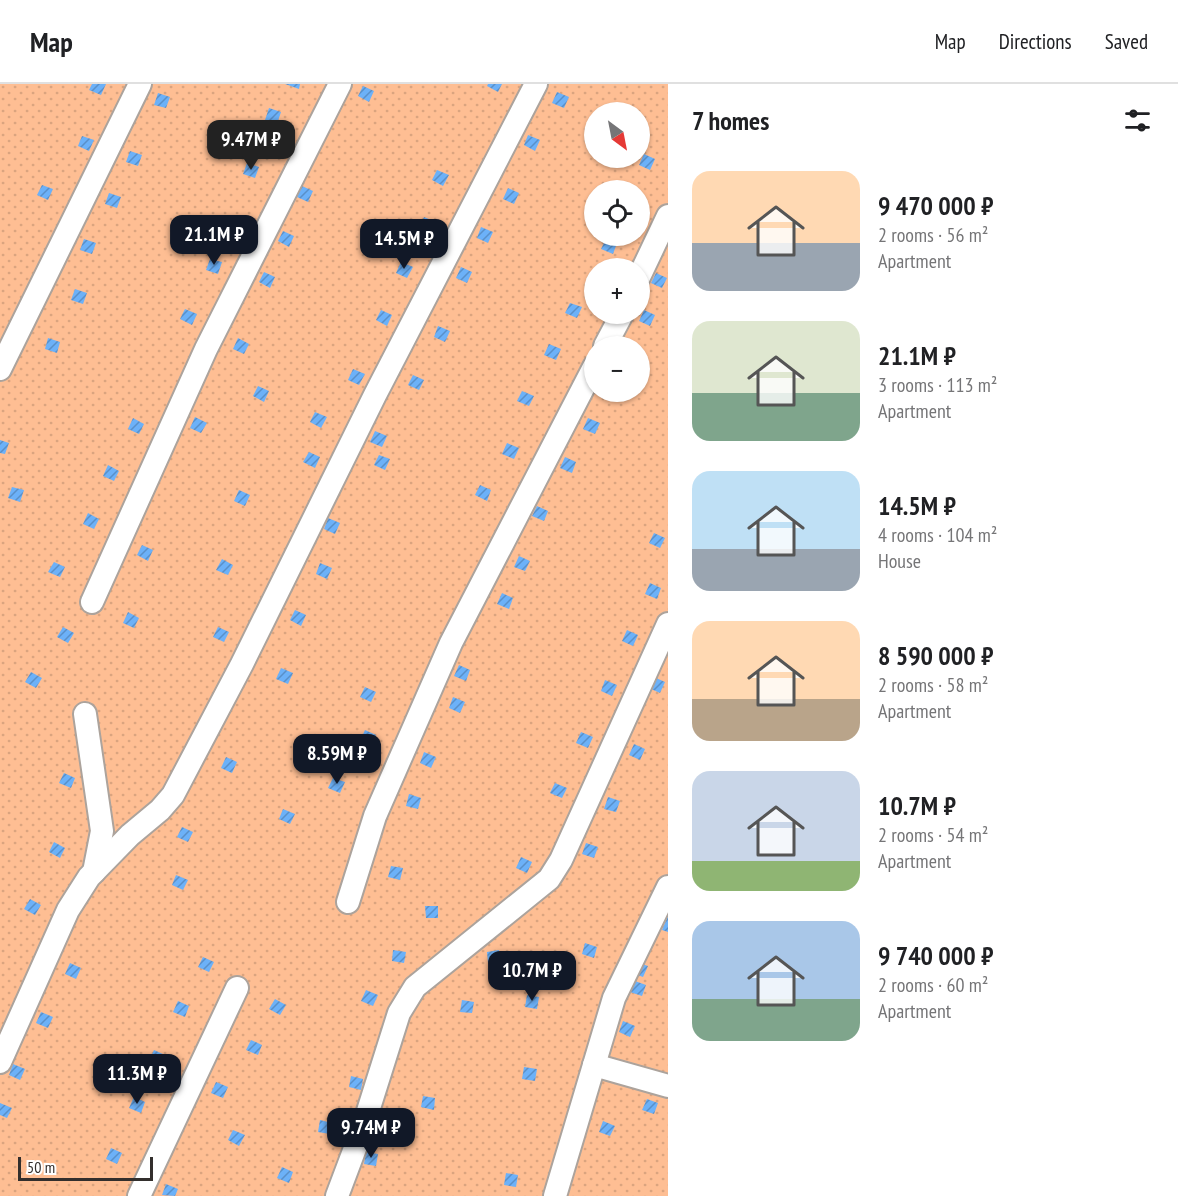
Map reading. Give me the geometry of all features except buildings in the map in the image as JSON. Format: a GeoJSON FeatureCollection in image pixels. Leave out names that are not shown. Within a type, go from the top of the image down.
{"type":"FeatureCollection","features":[{"type":"Feature","properties":{"kind":"lane"},"geometry":{"type":"LineString","coordinates":[[0,369],[140,84]]}},
{"type":"Feature","properties":{"kind":"lane"},"geometry":{"type":"LineString","coordinates":[[92,602],[206,349],[340,84]]}},
{"type":"Feature","properties":{"kind":"lane"},"geometry":{"type":"LineString","coordinates":[[0,1062],[69,910],[94,872],[173,795],[242,664],[375,395],[536,84]]}},
{"type":"Feature","properties":{"kind":"lane"},"geometry":{"type":"LineString","coordinates":[[648,258],[668,216]]}},
{"type":"Feature","properties":{"kind":"lane"},"geometry":{"type":"LineString","coordinates":[[348,902],[375,816],[451,644],[584,386]]}},
{"type":"Feature","properties":{"kind":"lane"},"geometry":{"type":"LineString","coordinates":[[337,1196],[363,1127],[399,1013],[416,987],[549,879],[561,860],[668,624]]}},
{"type":"Feature","properties":{"kind":"lane"},"geometry":{"type":"LineString","coordinates":[[85,714],[102,831],[94,872]]}},
{"type":"Feature","properties":{"kind":"lane"},"geometry":{"type":"LineString","coordinates":[[555,1196],[614,998],[668,887]]}},
{"type":"Feature","properties":{"kind":"lane"},"geometry":{"type":"LineString","coordinates":[[139,1196],[237,988]]}},
{"type":"Feature","properties":{"kind":"lane"},"geometry":{"type":"LineString","coordinates":[[594,1065],[668,1086]]}},
{"type":"Feature","properties":{"kind":"shaded area"},"geometry":{"type":"Polygon","coordinates":[[[0,84],[668,84],[668,1196],[0,1196],[0,84]]]}}]}
